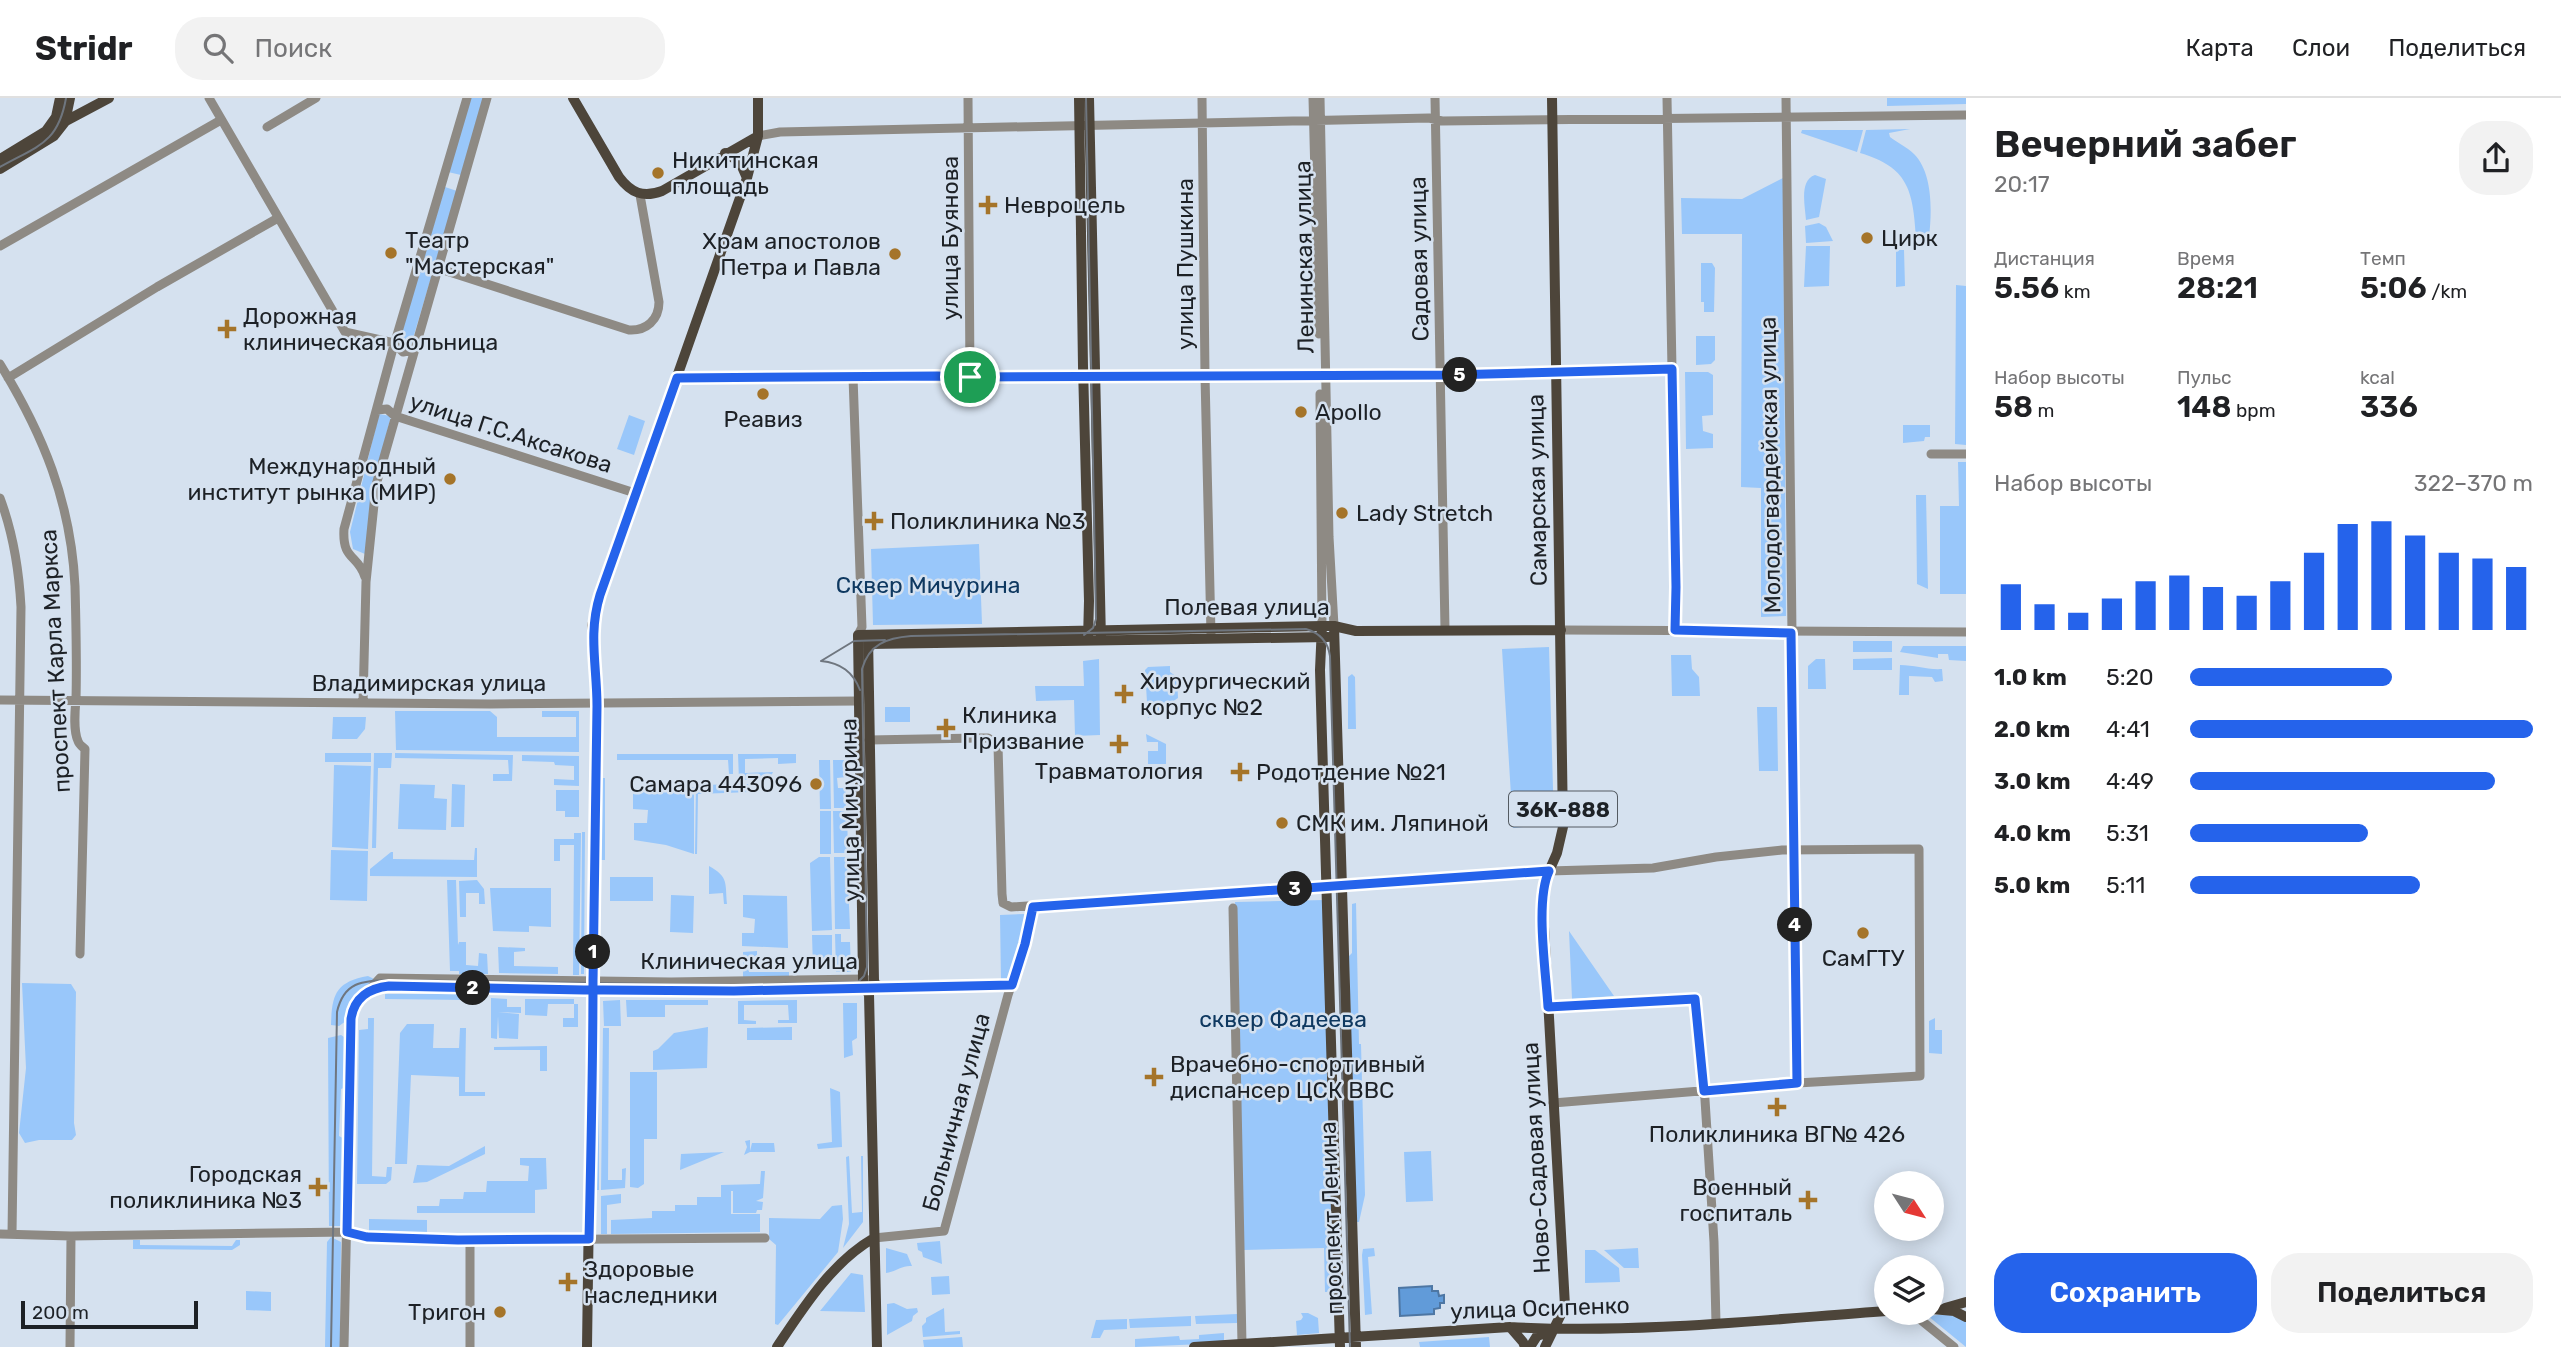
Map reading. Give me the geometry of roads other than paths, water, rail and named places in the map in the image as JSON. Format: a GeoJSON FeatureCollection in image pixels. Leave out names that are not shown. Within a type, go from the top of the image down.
{"type":"FeatureCollection","features":[{"type":"Feature","properties":{"kind":"main road"},"geometry":{"type":"LineString","coordinates":[[50,131],[57,117],[60,98]]}},
{"type":"Feature","properties":{"kind":"main road"},"geometry":{"type":"LineString","coordinates":[[65,120],[70,98]]}},
{"type":"Feature","properties":{"kind":"main road"},"geometry":{"type":"LineString","coordinates":[[0,159],[109,98]]}},
{"type":"Feature","properties":{"kind":"main road"},"geometry":{"type":"LineString","coordinates":[[573,98],[619,177],[639,195],[662,191],[758,136]]}},
{"type":"Feature","properties":{"kind":"main road"},"geometry":{"type":"LineString","coordinates":[[587,1347],[597,703],[592,626],[635,493],[747,178],[758,136],[758,98]]}},
{"type":"Feature","properties":{"kind":"main road"},"geometry":{"type":"LineString","coordinates":[[1079,98],[1085,125],[1096,376],[1101,635]]}},
{"type":"Feature","properties":{"kind":"main road"},"geometry":{"type":"LineString","coordinates":[[1088,635],[1083,376],[1085,125],[1090,98]]}},
{"type":"Feature","properties":{"kind":"main road","name":"Самарская улица"},"geometry":{"type":"LineString","coordinates":[[1552,98],[1561,630]]}},
{"type":"Feature","properties":{"kind":"main road"},"geometry":{"type":"LineString","coordinates":[[0,170],[65,120],[94,106]]}},
{"type":"Feature","properties":{"kind":"main road"},"geometry":{"type":"LineString","coordinates":[[725,153],[740,162],[747,178]]}},
{"type":"Feature","properties":{"kind":"main road","name":"Полевая улица"},"geometry":{"type":"LineString","coordinates":[[864,635],[1561,630]]}},
{"type":"Feature","properties":{"kind":"main road","name":"Ново-Садовая улица"},"geometry":{"type":"LineString","coordinates":[[1545,1347],[1564,1306],[1543,909],[1544,885],[1557,853],[1563,827],[1561,630]]}},
{"type":"Feature","properties":{"kind":"main road","name":"проспект Ленина"},"geometry":{"type":"LineString","coordinates":[[1328,631],[1342,886],[1356,1342]]}},
{"type":"Feature","properties":{"kind":"main road","name":"проспект Ленина"},"geometry":{"type":"LineString","coordinates":[[1328,631],[1326,887],[1339,1343]]}},
{"type":"Feature","properties":{"kind":"main road","name":"улица Мичурина"},"geometry":{"type":"LineString","coordinates":[[864,635],[858,701],[871,986]]}},
{"type":"Feature","properties":{"kind":"main road","name":"улица Мичурина"},"geometry":{"type":"LineString","coordinates":[[864,635],[869,740],[877,1347]]}},
{"type":"Feature","properties":{"kind":"main road"},"geometry":{"type":"LineString","coordinates":[[777,1347],[844,1260],[874,1238]]}},
{"type":"Feature","properties":{"kind":"main road"},"geometry":{"type":"LineString","coordinates":[[1944,1307],[1966,1302]]}},
{"type":"Feature","properties":{"kind":"main road"},"geometry":{"type":"LineString","coordinates":[[1944,1310],[1966,1317]]}},
{"type":"Feature","properties":{"kind":"main road","name":"улица Осипенко"},"geometry":{"type":"LineString","coordinates":[[1194,1347],[1339,1343],[1510,1328],[1552,1330],[1716,1323],[1874,1312]]}},
{"type":"Feature","properties":{"kind":"main road"},"geometry":{"type":"LineString","coordinates":[[1510,1328],[1528,1347],[1537,1336],[1552,1330]]}},
{"type":"Feature","properties":{"kind":"street"},"geometry":{"type":"LineString","coordinates":[[209,98],[345,332],[394,343],[403,352],[413,350]]}},
{"type":"Feature","properties":{"kind":"street"},"geometry":{"type":"LineString","coordinates":[[267,127],[316,98]]}},
{"type":"Feature","properties":{"kind":"street"},"geometry":{"type":"LineString","coordinates":[[366,582],[362,567],[349,557],[343,545],[344,529],[394,343],[467,98]]}},
{"type":"Feature","properties":{"kind":"street"},"geometry":{"type":"LineString","coordinates":[[363,703],[366,582],[376,485],[487,98]]}},
{"type":"Feature","properties":{"kind":"street","name":"улица Буянова"},"geometry":{"type":"LineString","coordinates":[[968,98],[970,377]]}},
{"type":"Feature","properties":{"kind":"street","name":"улица Пушкина"},"geometry":{"type":"LineString","coordinates":[[1202,98],[1205,376],[1212,634]]}},
{"type":"Feature","properties":{"kind":"street","name":"Ленинская улица"},"geometry":{"type":"LineString","coordinates":[[1313,98],[1316,120],[1329,537],[1328,631]]}},
{"type":"Feature","properties":{"kind":"street","name":"Ленинская улица"},"geometry":{"type":"LineString","coordinates":[[1316,120],[1320,98]]}},
{"type":"Feature","properties":{"kind":"street","name":"Садовая улица"},"geometry":{"type":"LineString","coordinates":[[1435,98],[1445,629]]}},
{"type":"Feature","properties":{"kind":"street"},"geometry":{"type":"LineString","coordinates":[[1667,98],[1675,630]]}},
{"type":"Feature","properties":{"kind":"street","name":"Молодогвардейская улица"},"geometry":{"type":"LineString","coordinates":[[1786,98],[1797,1083]]}},
{"type":"Feature","properties":{"kind":"street"},"geometry":{"type":"LineString","coordinates":[[758,136],[771,133],[968,127],[1436,118],[1443,121],[1966,116]]}},
{"type":"Feature","properties":{"kind":"street"},"geometry":{"type":"LineString","coordinates":[[0,246],[221,120]]}},
{"type":"Feature","properties":{"kind":"street"},"geometry":{"type":"LineString","coordinates":[[437,268],[629,330],[640,330],[656,316],[659,302],[639,195]]}},
{"type":"Feature","properties":{"kind":"street"},"geometry":{"type":"LineString","coordinates":[[8,378],[157,287],[278,218]]}},
{"type":"Feature","properties":{"kind":"street","name":"проспект Карла Маркса"},"geometry":{"type":"LineString","coordinates":[[0,364],[39,433],[57,480],[73,560],[78,741],[85,749],[80,954]]}},
{"type":"Feature","properties":{"kind":"street"},"geometry":{"type":"LineString","coordinates":[[677,378],[1556,373],[1672,369]]}},
{"type":"Feature","properties":{"kind":"street","name":"улица Мичурина"},"geometry":{"type":"LineString","coordinates":[[853,377],[864,635]]}},
{"type":"Feature","properties":{"kind":"street","name":"улица Г.С.Аксакова"},"geometry":{"type":"LineString","coordinates":[[377,410],[387,409],[395,416],[635,493]]}},
{"type":"Feature","properties":{"kind":"street"},"geometry":{"type":"LineString","coordinates":[[1931,454],[1966,454]]}},
{"type":"Feature","properties":{"kind":"street","name":"проспект Карла Маркса"},"geometry":{"type":"LineString","coordinates":[[0,498],[10,527],[20,589],[12,1234]]}},
{"type":"Feature","properties":{"kind":"street"},"geometry":{"type":"LineString","coordinates":[[1561,630],[1966,632]]}},
{"type":"Feature","properties":{"kind":"street","name":"Владимирская улица"},"geometry":{"type":"LineString","coordinates":[[0,700],[363,703],[858,701]]}},
{"type":"Feature","properties":{"kind":"street"},"geometry":{"type":"LineString","coordinates":[[869,740],[978,738],[995,742],[999,748],[1003,902],[1011,907],[1549,871],[1668,867],[1716,857],[1794,850],[1919,849],[1920,1076],[1553,1103]]}},
{"type":"Feature","properties":{"kind":"street","name":"Больничная улица"},"geometry":{"type":"LineString","coordinates":[[874,1238],[944,1231],[1033,907]]}},
{"type":"Feature","properties":{"kind":"street"},"geometry":{"type":"LineString","coordinates":[[1233,908],[1242,1344]]}},
{"type":"Feature","properties":{"kind":"street","name":"Клиническая улица"},"geometry":{"type":"LineString","coordinates":[[347,1232],[351,1019],[359,1001],[380,978],[734,991],[1012,985]]}},
{"type":"Feature","properties":{"kind":"street"},"geometry":{"type":"LineString","coordinates":[[1548,1007],[1695,999],[1714,1242],[1716,1323]]}},
{"type":"Feature","properties":{"kind":"street"},"geometry":{"type":"LineString","coordinates":[[0,1234],[71,1236],[347,1232],[367,1237],[470,1240],[765,1238]]}},
{"type":"Feature","properties":{"kind":"street"},"geometry":{"type":"LineString","coordinates":[[344,1347],[347,1232]]}},
{"type":"Feature","properties":{"kind":"street"},"geometry":{"type":"LineString","coordinates":[[70,1347],[71,1236]]}},
{"type":"Feature","properties":{"kind":"street"},"geometry":{"type":"LineString","coordinates":[[470,1240],[470,1347]]}},
{"type":"Feature","properties":{"kind":"street"},"geometry":{"type":"LineString","coordinates":[[1927,1325],[1954,1347]]}},
{"type":"Feature","properties":{"kind":"tram line"},"geometry":{"type":"LineString","coordinates":[[0,167],[35,148],[51,135],[58,125],[66,98]]}},
{"type":"Feature","properties":{"kind":"tram line"},"geometry":{"type":"LineString","coordinates":[[1084,635],[1093,628],[1096,619],[1086,98]]}},
{"type":"Feature","properties":{"kind":"tram line"},"geometry":{"type":"LineString","coordinates":[[331,1347],[337,1012],[344,994],[350,989],[363,982],[390,980],[734,985],[858,982],[867,967],[862,669],[874,648],[894,638],[911,636],[1306,629],[1322,639],[1330,656],[1350,1347]]}},
{"type":"Feature","properties":{"kind":"tram line"},"geometry":{"type":"LineString","coordinates":[[821,661],[854,641],[885,640]]}},
{"type":"Feature","properties":{"kind":"tram line"},"geometry":{"type":"LineString","coordinates":[[821,661],[835,664],[845,670],[854,678],[860,690]]}},
{"type":"Feature","properties":{"kind":"place","name":"Никитинская площадь"},"geometry":{"type":"Point","coordinates":[658,173]}},
{"type":"Feature","properties":{"kind":"place","name":"Невроцель"},"geometry":{"type":"Point","coordinates":[988,205]}},
{"type":"Feature","properties":{"kind":"place","name":"Цирк"},"geometry":{"type":"Point","coordinates":[1867,238]}},
{"type":"Feature","properties":{"kind":"place","name":"Театр \"Мастерская\""},"geometry":{"type":"Point","coordinates":[391,253]}},
{"type":"Feature","properties":{"kind":"place","name":"Храм апостолов Петра и Павла"},"geometry":{"type":"Point","coordinates":[895,254]}},
{"type":"Feature","properties":{"kind":"place","name":"Дорожная клиническая больница"},"geometry":{"type":"Point","coordinates":[227,329]}},
{"type":"Feature","properties":{"kind":"place","name":"Реавиз"},"geometry":{"type":"Point","coordinates":[763,394]}},
{"type":"Feature","properties":{"kind":"place","name":"Apollo"},"geometry":{"type":"Point","coordinates":[1301,412]}},
{"type":"Feature","properties":{"kind":"place","name":"Международный институт рынка (МИР)"},"geometry":{"type":"Point","coordinates":[450,479]}},
{"type":"Feature","properties":{"kind":"place","name":"Lady Stretch"},"geometry":{"type":"Point","coordinates":[1342,513]}},
{"type":"Feature","properties":{"kind":"place","name":"Поликлиника №3"},"geometry":{"type":"Point","coordinates":[874,521]}},
{"type":"Feature","properties":{"kind":"place","name":"Хирургический корпус №2"},"geometry":{"type":"Point","coordinates":[1124,694]}},
{"type":"Feature","properties":{"kind":"place","name":"Клиника Призвание"},"geometry":{"type":"Point","coordinates":[946,728]}},
{"type":"Feature","properties":{"kind":"place","name":"Травматология"},"geometry":{"type":"Point","coordinates":[1119,744]}},
{"type":"Feature","properties":{"kind":"place","name":"Родотдение №21"},"geometry":{"type":"Point","coordinates":[1240,772]}},
{"type":"Feature","properties":{"kind":"place","name":"Самара 443096"},"geometry":{"type":"Point","coordinates":[816,784]}},
{"type":"Feature","properties":{"kind":"place","name":"СМК им. Ляпиной"},"geometry":{"type":"Point","coordinates":[1282,823]}},
{"type":"Feature","properties":{"kind":"place","name":"СамГТУ"},"geometry":{"type":"Point","coordinates":[1863,933]}},
{"type":"Feature","properties":{"kind":"place","name":"Врачебно-спортивный диспансер ЦСК ВВС"},"geometry":{"type":"Point","coordinates":[1154,1077]}},
{"type":"Feature","properties":{"kind":"place","name":"Поликлиника ВГ№ 426"},"geometry":{"type":"Point","coordinates":[1777,1107]}},
{"type":"Feature","properties":{"kind":"place","name":"Городская поликлиника №3"},"geometry":{"type":"Point","coordinates":[318,1187]}},
{"type":"Feature","properties":{"kind":"place","name":"Военный госпиталь"},"geometry":{"type":"Point","coordinates":[1808,1200]}},
{"type":"Feature","properties":{"kind":"place","name":"Здоровые наследники"},"geometry":{"type":"Point","coordinates":[568,1282]}},
{"type":"Feature","properties":{"kind":"place","name":"Тригон"},"geometry":{"type":"Point","coordinates":[500,1312]}},
{"type":"Feature","properties":{"kind":"park label","name":"Сквер Мичурина"},"geometry":{"type":"Point","coordinates":[928,585]}},
{"type":"Feature","properties":{"kind":"park label","name":"сквер Фадеева"},"geometry":{"type":"Point","coordinates":[1283,1019]}}]}
